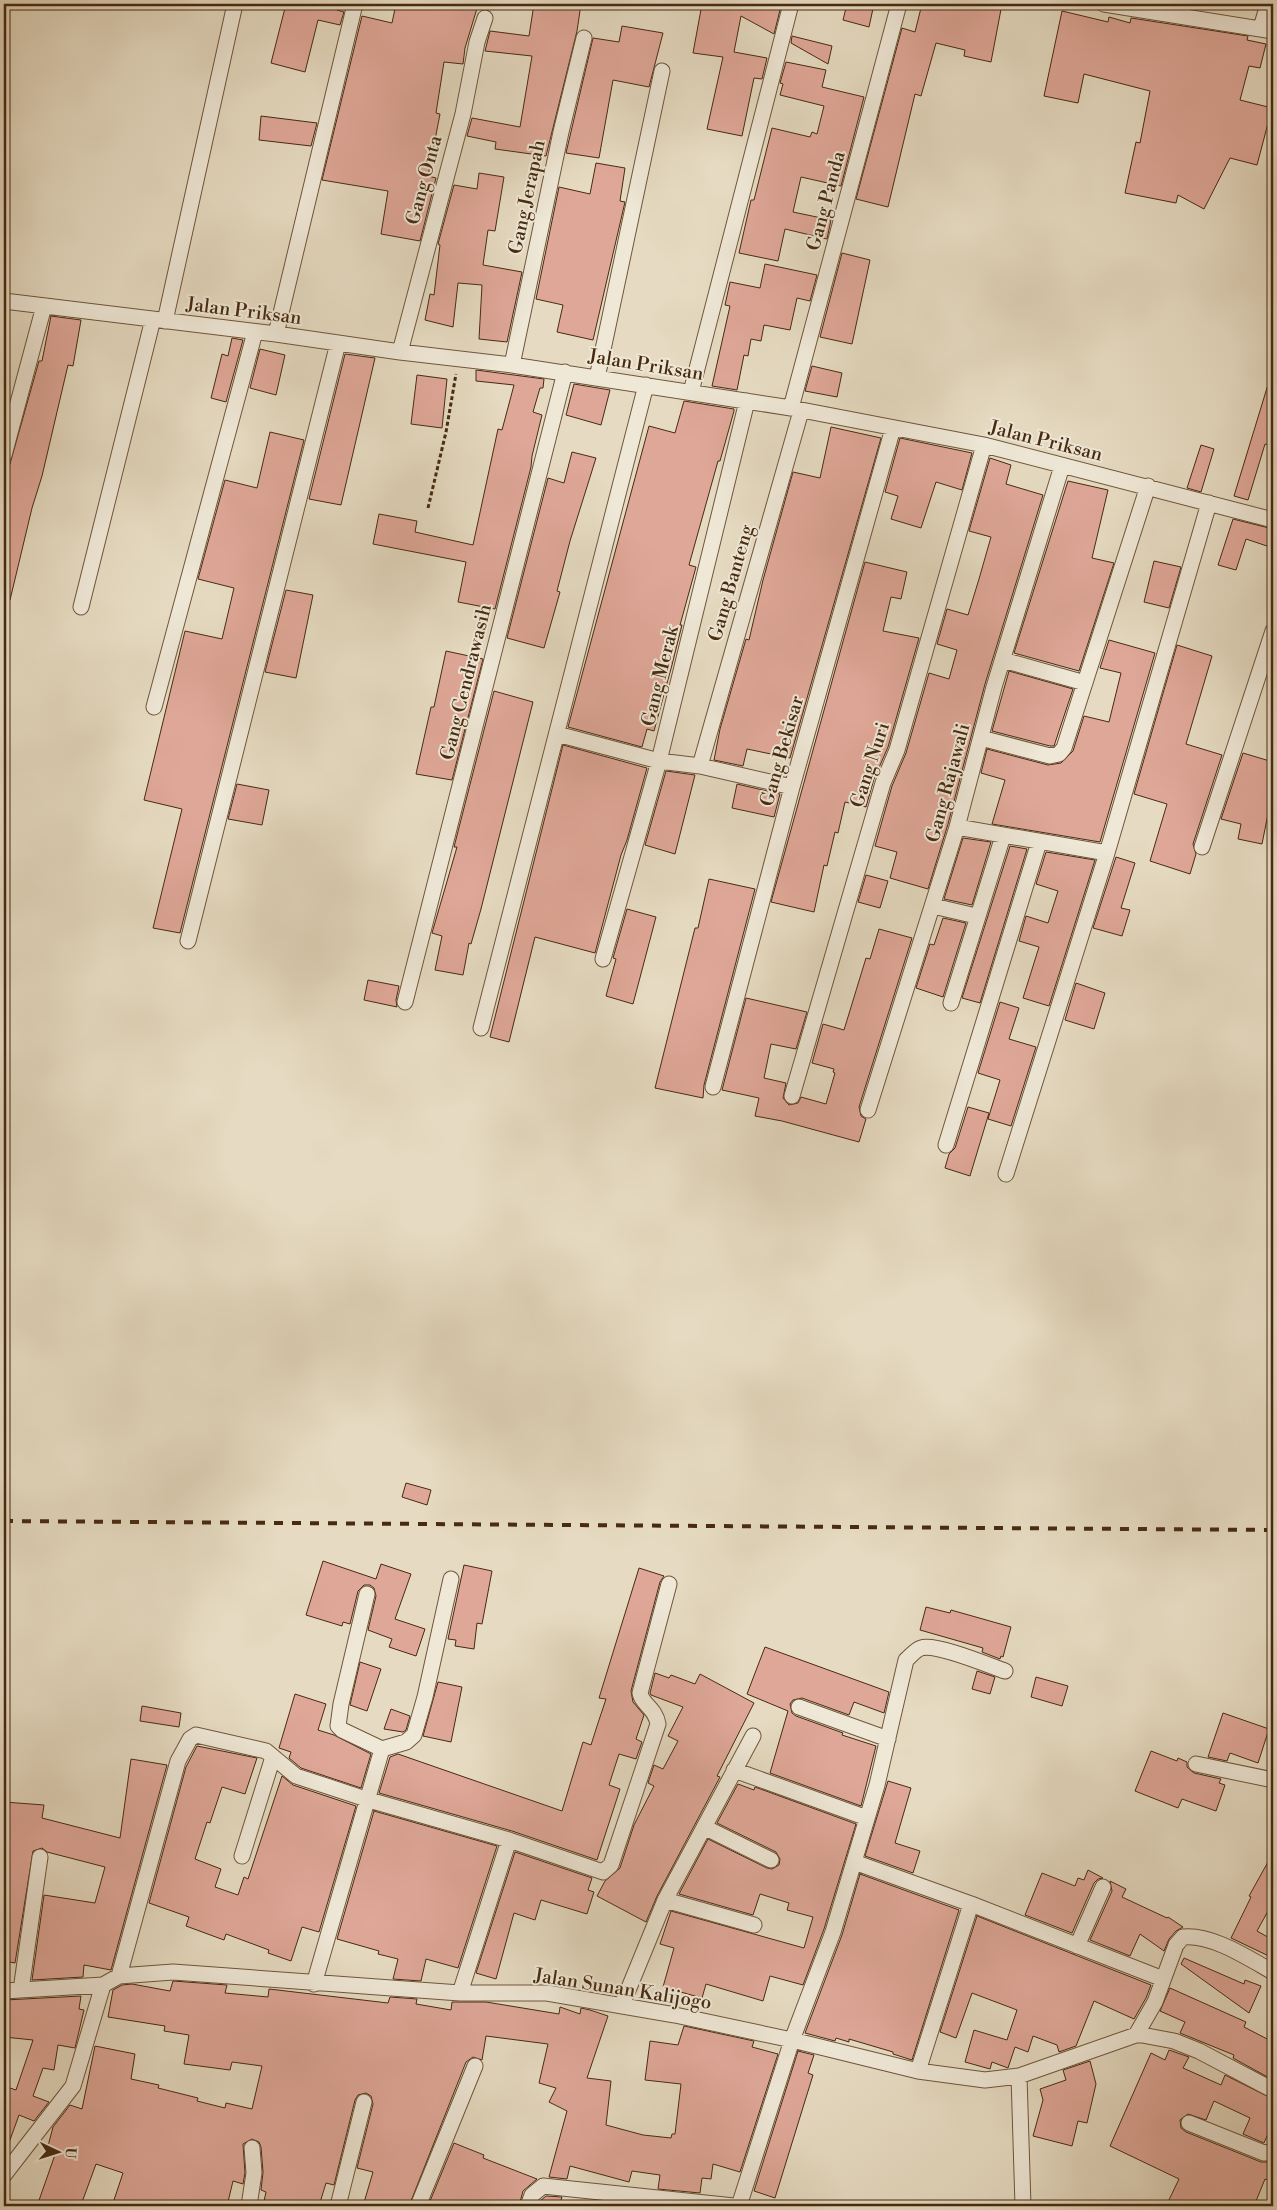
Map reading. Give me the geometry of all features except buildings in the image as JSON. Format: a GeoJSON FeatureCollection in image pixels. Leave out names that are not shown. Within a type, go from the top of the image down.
{"type":"FeatureCollection","features":[{"type":"Feature","properties":{"kind":"street"},"geometry":{"type":"LineString","coordinates":[[81,607],[159,320],[235,4]]}},
{"type":"Feature","properties":{"kind":"street"},"geometry":{"type":"LineString","coordinates":[[276,334],[355,4]]}},
{"type":"Feature","properties":{"kind":"street"},"geometry":{"type":"LineString","coordinates":[[691,392],[791,4]]}},
{"type":"Feature","properties":{"kind":"street","name":"Gang Panda"},"geometry":{"type":"LineString","coordinates":[[796,410],[899,4]]}},
{"type":"Feature","properties":{"kind":"street"},"geometry":{"type":"LineString","coordinates":[[1104,4],[1267,30],[1268,4]]}},
{"type":"Feature","properties":{"kind":"street","name":"Gang Onta"},"geometry":{"type":"LineString","coordinates":[[400,352],[463,114],[477,42],[485,18]]}},
{"type":"Feature","properties":{"kind":"street","name":"Gang Jerapah"},"geometry":{"type":"LineString","coordinates":[[512,365],[561,132],[584,38]]}},
{"type":"Feature","properties":{"kind":"street"},"geometry":{"type":"LineString","coordinates":[[597,378],[662,71]]}},
{"type":"Feature","properties":{"kind":"street","name":"Jalan Priksan"},"geometry":{"type":"LineString","coordinates":[[4,301],[565,372],[747,401],[984,445],[1148,486],[1273,520]]}},
{"type":"Feature","properties":{"kind":"street"},"geometry":{"type":"LineString","coordinates":[[4,455],[44,306]]}},
{"type":"Feature","properties":{"kind":"street"},"geometry":{"type":"LineString","coordinates":[[154,707],[255,332]]}},
{"type":"Feature","properties":{"kind":"street"},"geometry":{"type":"LineString","coordinates":[[188,941],[338,343]]}},
{"type":"Feature","properties":{"kind":"street","name":"Gang Cendrawasih"},"geometry":{"type":"LineString","coordinates":[[405,1002],[565,372]]}},
{"type":"Feature","properties":{"kind":"street"},"geometry":{"type":"LineString","coordinates":[[481,1028],[646,386]]}},
{"type":"Feature","properties":{"kind":"street","name":"Gang Merak"},"geometry":{"type":"LineString","coordinates":[[603,959],[659,760],[747,401]]}},
{"type":"Feature","properties":{"kind":"street","name":"Gang Banteng"},"geometry":{"type":"LineString","coordinates":[[700,766],[796,410]]}},
{"type":"Feature","properties":{"kind":"street","name":"Gang Bekisar"},"geometry":{"type":"LineString","coordinates":[[713,1086],[792,788],[893,428]]}},
{"type":"Feature","properties":{"kind":"street","name":"Gang Nuri"},"geometry":{"type":"LineString","coordinates":[[792,1096],[883,784],[897,750],[984,445]]}},
{"type":"Feature","properties":{"kind":"street","name":"Gang Rajawali"},"geometry":{"type":"LineString","coordinates":[[868,1110],[957,827],[1003,660],[1062,466]]}},
{"type":"Feature","properties":{"kind":"street"},"geometry":{"type":"LineString","coordinates":[[981,738],[1050,756],[1059,754],[1064,748],[1148,486]]}},
{"type":"Feature","properties":{"kind":"street"},"geometry":{"type":"LineString","coordinates":[[1006,1174],[1107,853],[1209,503]]}},
{"type":"Feature","properties":{"kind":"street"},"geometry":{"type":"LineString","coordinates":[[1202,847],[1273,631]]}},
{"type":"Feature","properties":{"kind":"street"},"geometry":{"type":"LineString","coordinates":[[1003,660],[1085,683]]}},
{"type":"Feature","properties":{"kind":"street"},"geometry":{"type":"LineString","coordinates":[[556,734],[659,760],[700,766],[792,788]]}},
{"type":"Feature","properties":{"kind":"street"},"geometry":{"type":"LineString","coordinates":[[957,827],[1107,853]]}},
{"type":"Feature","properties":{"kind":"street"},"geometry":{"type":"LineString","coordinates":[[950,1002],[1003,836]]}},
{"type":"Feature","properties":{"kind":"street"},"geometry":{"type":"LineString","coordinates":[[946,1145],[1038,842]]}},
{"type":"Feature","properties":{"kind":"street"},"geometry":{"type":"LineString","coordinates":[[933,906],[976,916]]}},
{"type":"Feature","properties":{"kind":"street"},"geometry":{"type":"LineString","coordinates":[[367,1594],[341,1704],[338,1726],[342,1730],[382,1749],[406,1742],[414,1734],[425,1697],[451,1579]]}},
{"type":"Feature","properties":{"kind":"street"},"geometry":{"type":"LineString","coordinates":[[119,1976],[178,1761],[190,1739],[196,1735],[266,1751],[296,1776],[368,1800],[509,1840],[603,1872],[612,1865],[658,1724],[654,1711],[640,1699],[640,1693],[669,1584]]}},
{"type":"Feature","properties":{"kind":"street"},"geometry":{"type":"LineString","coordinates":[[739,2206],[792,2040],[833,1932],[867,1818],[906,1660],[916,1650],[924,1647],[939,1648],[1005,1671]]}},
{"type":"Feature","properties":{"kind":"street"},"geometry":{"type":"LineString","coordinates":[[800,1707],[888,1739]]}},
{"type":"Feature","properties":{"kind":"street"},"geometry":{"type":"LineString","coordinates":[[622,2005],[665,1900],[753,1736]]}},
{"type":"Feature","properties":{"kind":"street"},"geometry":{"type":"LineString","coordinates":[[314,1984],[382,1749]]}},
{"type":"Feature","properties":{"kind":"street"},"geometry":{"type":"LineString","coordinates":[[242,1856],[273,1757]]}},
{"type":"Feature","properties":{"kind":"street"},"geometry":{"type":"LineString","coordinates":[[1196,1764],[1273,1780]]}},
{"type":"Feature","properties":{"kind":"street"},"geometry":{"type":"LineString","coordinates":[[734,1770],[867,1818]]}},
{"type":"Feature","properties":{"kind":"street"},"geometry":{"type":"LineString","coordinates":[[704,1827],[771,1860]]}},
{"type":"Feature","properties":{"kind":"street"},"geometry":{"type":"LineString","coordinates":[[460,1993],[509,1840]]}},
{"type":"Feature","properties":{"kind":"street"},"geometry":{"type":"LineString","coordinates":[[21,1990],[40,1857]]}},
{"type":"Feature","properties":{"kind":"street"},"geometry":{"type":"LineString","coordinates":[[854,1862],[971,1904],[1163,1979]]}},
{"type":"Feature","properties":{"kind":"street"},"geometry":{"type":"LineString","coordinates":[[1077,1946],[1103,1887]]}},
{"type":"Feature","properties":{"kind":"street"},"geometry":{"type":"LineString","coordinates":[[665,1900],[754,1925]]}},
{"type":"Feature","properties":{"kind":"street"},"geometry":{"type":"LineString","coordinates":[[918,2072],[971,1904]]}},
{"type":"Feature","properties":{"kind":"street"},"geometry":{"type":"LineString","coordinates":[[1136,2035],[1155,2002],[1176,1945],[1183,1937],[1197,1936],[1239,1953],[1273,1972]]}},
{"type":"Feature","properties":{"kind":"street","name":"Jalan Sunan Kalijogo"},"geometry":{"type":"LineString","coordinates":[[103,1986],[119,1976],[173,1972],[314,1984],[460,1993],[547,1993],[622,2005],[792,2040],[918,2072],[985,2080],[1019,2076],[1136,2035],[1174,2041],[1199,2051],[1273,2090]]}},
{"type":"Feature","properties":{"kind":"street"},"geometry":{"type":"LineString","coordinates":[[4,1991],[103,1986],[73,2086],[4,2176]]}},
{"type":"Feature","properties":{"kind":"street"},"geometry":{"type":"LineString","coordinates":[[418,2206],[475,2066]]}},
{"type":"Feature","properties":{"kind":"street"},"geometry":{"type":"LineString","coordinates":[[1019,2076],[1023,2206]]}},
{"type":"Feature","properties":{"kind":"street"},"geometry":{"type":"LineString","coordinates":[[338,2206],[364,2102]]}},
{"type":"Feature","properties":{"kind":"street"},"geometry":{"type":"LineString","coordinates":[[1189,2123],[1264,2153],[1273,2152]]}},
{"type":"Feature","properties":{"kind":"street"},"geometry":{"type":"LineString","coordinates":[[249,2206],[254,2172],[252,2148]]}},
{"type":"Feature","properties":{"kind":"street"},"geometry":{"type":"LineString","coordinates":[[528,2206],[532,2195],[543,2186],[734,2206]]}},
{"type":"Feature","properties":{"kind":"path"},"geometry":{"type":"LineString","coordinates":[[428,508],[446,432],[459,358]]}},
{"type":"Feature","properties":{"kind":"railway"},"geometry":{"type":"LineString","coordinates":[[4,1521],[1273,1530]]}}]}
